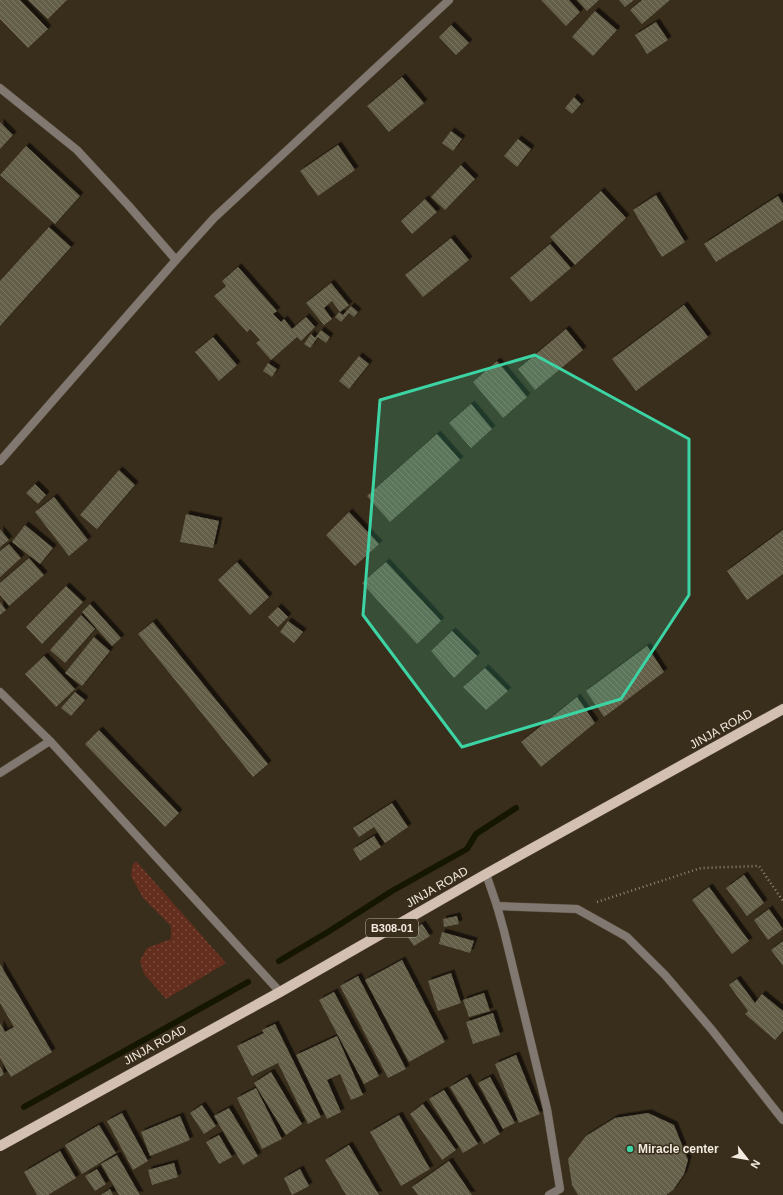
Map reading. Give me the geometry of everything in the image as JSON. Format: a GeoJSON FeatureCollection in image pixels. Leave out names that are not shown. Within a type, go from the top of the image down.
{"type":"FeatureCollection","features":[{"type":"Feature","properties":{"kind":"main road","name":"JINJA ROAD"},"geometry":{"type":"LineString","coordinates":[[0,1146],[280,992],[486,874],[783,709]]}},
{"type":"Feature","properties":{"kind":"street"},"geometry":{"type":"LineString","coordinates":[[0,461],[214,218],[449,0]]}},
{"type":"Feature","properties":{"kind":"street"},"geometry":{"type":"LineString","coordinates":[[0,88],[77,150],[176,260]]}},
{"type":"Feature","properties":{"kind":"street"},"geometry":{"type":"LineString","coordinates":[[0,692],[50,741],[280,992]]}},
{"type":"Feature","properties":{"kind":"street"},"geometry":{"type":"LineString","coordinates":[[0,773],[50,741]]}},
{"type":"Feature","properties":{"kind":"street"},"geometry":{"type":"LineString","coordinates":[[486,874],[497,906],[547,1109],[560,1192],[549,1195]]}},
{"type":"Feature","properties":{"kind":"street"},"geometry":{"type":"LineString","coordinates":[[497,906],[577,909],[627,938],[665,975],[712,1030],[783,1120]]}},
{"type":"Feature","properties":{"kind":"path"},"geometry":{"type":"LineString","coordinates":[[577,909],[701,868],[759,866],[783,901]]}},
{"type":"Feature","properties":{"kind":"highlighted area"},"geometry":{"type":"Polygon","coordinates":[[[535,355],[689,439],[689,595],[621,699],[462,747],[363,615],[380,400],[535,355]]]}},
{"type":"Feature","properties":{"kind":"shaded area"},"geometry":{"type":"Polygon","coordinates":[[[136,861],[226,963],[166,999],[144,974],[140,961],[147,948],[171,939],[171,926],[143,898],[131,876],[132,866],[136,861]]]}},
{"type":"Feature","properties":{"kind":"building"},"geometry":{"type":"Polygon","coordinates":[[[0,0],[20,0],[48,29],[28,48],[0,19],[0,0]]]}},
{"type":"Feature","properties":{"kind":"building"},"geometry":{"type":"Polygon","coordinates":[[[28,0],[67,0],[48,19],[28,0]]]}},
{"type":"Feature","properties":{"kind":"building"},"geometry":{"type":"Polygon","coordinates":[[[541,0],[569,0],[580,12],[566,26],[541,0]]]}},
{"type":"Feature","properties":{"kind":"building"},"geometry":{"type":"Polygon","coordinates":[[[577,0],[599,0],[587,11],[577,0]]]}},
{"type":"Feature","properties":{"kind":"building"},"geometry":{"type":"Polygon","coordinates":[[[619,0],[634,0],[625,7],[619,0]]]}},
{"type":"Feature","properties":{"kind":"building"},"geometry":{"type":"Polygon","coordinates":[[[642,0],[670,0],[642,24],[630,10],[642,0]]]}},
{"type":"Feature","properties":{"kind":"building"},"geometry":{"type":"Polygon","coordinates":[[[595,11],[617,30],[593,56],[572,37],[595,11]]]}},
{"type":"Feature","properties":{"kind":"building"},"geometry":{"type":"Polygon","coordinates":[[[656,22],[668,40],[647,54],[635,35],[656,22]]]}},
{"type":"Feature","properties":{"kind":"building"},"geometry":{"type":"Polygon","coordinates":[[[451,25],[469,43],[456,55],[439,37],[451,25]]]}},
{"type":"Feature","properties":{"kind":"building"},"geometry":{"type":"Polygon","coordinates":[[[402,77],[424,103],[389,132],[367,106],[402,77]]]}},
{"type":"Feature","properties":{"kind":"building"},"geometry":{"type":"Polygon","coordinates":[[[574,97],[581,104],[572,114],[565,108],[574,97]]]}},
{"type":"Feature","properties":{"kind":"building"},"geometry":{"type":"Polygon","coordinates":[[[0,122],[13,135],[0,149],[0,122]]]}},
{"type":"Feature","properties":{"kind":"building"},"geometry":{"type":"Polygon","coordinates":[[[451,131],[462,139],[453,151],[442,143],[451,131]]]}},
{"type":"Feature","properties":{"kind":"building"},"geometry":{"type":"Polygon","coordinates":[[[518,139],[531,149],[517,167],[504,156],[518,139]]]}},
{"type":"Feature","properties":{"kind":"building"},"geometry":{"type":"Polygon","coordinates":[[[338,145],[355,170],[318,196],[300,171],[338,145]]]}},
{"type":"Feature","properties":{"kind":"building"},"geometry":{"type":"Polygon","coordinates":[[[26,146],[80,196],[55,224],[0,175],[26,146]]]}},
{"type":"Feature","properties":{"kind":"building"},"geometry":{"type":"Polygon","coordinates":[[[461,165],[475,179],[445,210],[431,197],[461,165]]]}},
{"type":"Feature","properties":{"kind":"building"},"geometry":{"type":"Polygon","coordinates":[[[601,191],[626,218],[575,265],[550,237],[601,191]]]}},
{"type":"Feature","properties":{"kind":"building"},"geometry":{"type":"Polygon","coordinates":[[[656,195],[685,242],[662,257],[633,210],[656,195]]]}},
{"type":"Feature","properties":{"kind":"building"},"geometry":{"type":"Polygon","coordinates":[[[778,196],[783,204],[783,220],[716,262],[704,244],[778,196]]]}},
{"type":"Feature","properties":{"kind":"building"},"geometry":{"type":"Polygon","coordinates":[[[425,199],[437,212],[412,234],[401,221],[425,199]]]}},
{"type":"Feature","properties":{"kind":"building"},"geometry":{"type":"Polygon","coordinates":[[[49,227],[71,247],[0,326],[0,281],[49,227]]]}},
{"type":"Feature","properties":{"kind":"building"},"geometry":{"type":"Polygon","coordinates":[[[451,238],[469,260],[423,297],[405,275],[451,238]]]}},
{"type":"Feature","properties":{"kind":"building"},"geometry":{"type":"Polygon","coordinates":[[[550,244],[571,268],[531,302],[510,278],[550,244]]]}},
{"type":"Feature","properties":{"kind":"building"},"geometry":{"type":"Polygon","coordinates":[[[238,267],[277,311],[273,314],[281,322],[284,319],[292,329],[306,317],[315,327],[301,341],[297,337],[271,360],[256,343],[260,340],[250,329],[247,332],[214,296],[226,286],[222,281],[238,267]]]}},
{"type":"Feature","properties":{"kind":"building"},"geometry":{"type":"Polygon","coordinates":[[[331,283],[349,305],[340,312],[332,301],[324,308],[332,319],[324,325],[306,303],[331,283]]]}},
{"type":"Feature","properties":{"kind":"building"},"geometry":{"type":"Polygon","coordinates":[[[684,305],[708,337],[636,391],[612,359],[684,305]]]}},
{"type":"Feature","properties":{"kind":"building"},"geometry":{"type":"Polygon","coordinates":[[[351,306],[358,312],[354,317],[349,313],[341,322],[335,317],[339,312],[343,315],[351,306]]]}},
{"type":"Feature","properties":{"kind":"building"},"geometry":{"type":"Polygon","coordinates":[[[566,329],[583,350],[535,390],[518,369],[566,329]]]}},
{"type":"Feature","properties":{"kind":"building"},"geometry":{"type":"Polygon","coordinates":[[[321,330],[330,337],[326,343],[318,337],[310,348],[304,344],[311,334],[315,338],[321,330]]]}},
{"type":"Feature","properties":{"kind":"building"},"geometry":{"type":"Polygon","coordinates":[[[213,337],[237,365],[219,381],[195,352],[213,337]]]}},
{"type":"Feature","properties":{"kind":"building"},"geometry":{"type":"Polygon","coordinates":[[[359,356],[369,364],[349,389],[339,381],[359,356]]]}},
{"type":"Feature","properties":{"kind":"building"},"geometry":{"type":"Polygon","coordinates":[[[497,361],[527,397],[503,418],[473,382],[497,361]]]}},
{"type":"Feature","properties":{"kind":"building"},"geometry":{"type":"Polygon","coordinates":[[[268,363],[277,369],[272,377],[263,371],[268,363]]]}},
{"type":"Feature","properties":{"kind":"building"},"geometry":{"type":"Polygon","coordinates":[[[471,404],[492,429],[471,448],[449,423],[471,404]]]}},
{"type":"Feature","properties":{"kind":"building"},"geometry":{"type":"Polygon","coordinates":[[[437,434],[460,460],[390,522],[367,496],[437,434]]]}},
{"type":"Feature","properties":{"kind":"building"},"geometry":{"type":"Polygon","coordinates":[[[119,470],[135,485],[97,529],[80,515],[119,470]]]}},
{"type":"Feature","properties":{"kind":"building"},"geometry":{"type":"Polygon","coordinates":[[[35,484],[46,495],[38,504],[26,493],[35,484]]]}},
{"type":"Feature","properties":{"kind":"building"},"geometry":{"type":"Polygon","coordinates":[[[54,497],[88,540],[69,556],[35,512],[54,497]]]}},
{"type":"Feature","properties":{"kind":"building"},"geometry":{"type":"Polygon","coordinates":[[[349,512],[379,544],[355,566],[326,535],[349,512]]]}},
{"type":"Feature","properties":{"kind":"building"},"geometry":{"type":"Polygon","coordinates":[[[186,514],[219,521],[213,548],[180,542],[186,514]]]}},
{"type":"Feature","properties":{"kind":"building"},"geometry":{"type":"Polygon","coordinates":[[[25,525],[53,548],[40,564],[12,542],[25,525]]]}},
{"type":"Feature","properties":{"kind":"building"},"geometry":{"type":"Polygon","coordinates":[[[0,529],[9,540],[0,547],[0,529]]]}},
{"type":"Feature","properties":{"kind":"building"},"geometry":{"type":"Polygon","coordinates":[[[783,530],[783,574],[747,600],[727,571],[783,530]]]}},
{"type":"Feature","properties":{"kind":"building"},"geometry":{"type":"Polygon","coordinates":[[[9,544],[21,558],[0,577],[0,551],[9,544]]]}},
{"type":"Feature","properties":{"kind":"building"},"geometry":{"type":"Polygon","coordinates":[[[29,558],[44,575],[9,606],[0,595],[0,583],[29,558]]]}},
{"type":"Feature","properties":{"kind":"building"},"geometry":{"type":"Polygon","coordinates":[[[237,562],[269,597],[250,615],[218,580],[237,562]]]}},
{"type":"Feature","properties":{"kind":"building"},"geometry":{"type":"Polygon","coordinates":[[[386,562],[441,621],[417,644],[362,583],[386,562]]]}},
{"type":"Feature","properties":{"kind":"building"},"geometry":{"type":"Polygon","coordinates":[[[66,586],[83,602],[42,644],[26,627],[66,586]]]}},
{"type":"Feature","properties":{"kind":"building"},"geometry":{"type":"Polygon","coordinates":[[[0,602],[6,610],[0,615],[0,602]]]}},
{"type":"Feature","properties":{"kind":"building"},"geometry":{"type":"Polygon","coordinates":[[[90,604],[121,638],[112,646],[82,612],[90,604]]]}},
{"type":"Feature","properties":{"kind":"building"},"geometry":{"type":"Polygon","coordinates":[[[278,607],[288,617],[278,627],[268,617],[278,607]]]}},
{"type":"Feature","properties":{"kind":"building"},"geometry":{"type":"Polygon","coordinates":[[[81,615],[95,629],[65,663],[50,650],[81,615]]]}},
{"type":"Feature","properties":{"kind":"building"},"geometry":{"type":"Polygon","coordinates":[[[288,621],[303,632],[294,643],[280,632],[288,621]]]}},
{"type":"Feature","properties":{"kind":"building"},"geometry":{"type":"Polygon","coordinates":[[[153,622],[268,764],[253,777],[138,634],[153,622]]]}},
{"type":"Feature","properties":{"kind":"building"},"geometry":{"type":"Polygon","coordinates":[[[452,631],[477,656],[454,678],[431,651],[452,631]]]}},
{"type":"Feature","properties":{"kind":"building"},"geometry":{"type":"Polygon","coordinates":[[[94,637],[110,651],[82,686],[65,673],[94,637]]]}},
{"type":"Feature","properties":{"kind":"building"},"geometry":{"type":"Polygon","coordinates":[[[647,646],[664,672],[604,717],[586,691],[647,646]]]}},
{"type":"Feature","properties":{"kind":"building"},"geometry":{"type":"Polygon","coordinates":[[[44,656],[75,689],[56,707],[25,674],[44,656]]]}},
{"type":"Feature","properties":{"kind":"building"},"geometry":{"type":"Polygon","coordinates":[[[485,668],[508,691],[486,710],[463,687],[485,668]]]}},
{"type":"Feature","properties":{"kind":"building"},"geometry":{"type":"Polygon","coordinates":[[[75,692],[85,700],[71,716],[61,708],[75,692]]]}},
{"type":"Feature","properties":{"kind":"building"},"geometry":{"type":"Polygon","coordinates":[[[577,697],[595,723],[541,767],[521,742],[577,697]]]}},
{"type":"Feature","properties":{"kind":"building"},"geometry":{"type":"Polygon","coordinates":[[[99,730],[179,813],[165,827],[85,744],[99,730]]]}},
{"type":"Feature","properties":{"kind":"building"},"geometry":{"type":"Polygon","coordinates":[[[392,803],[408,827],[385,843],[374,827],[359,837],[353,828],[392,803]]]}},
{"type":"Feature","properties":{"kind":"building"},"geometry":{"type":"Polygon","coordinates":[[[374,836],[381,847],[360,861],[353,849],[374,836]]]}},
{"type":"Feature","properties":{"kind":"building"},"geometry":{"type":"Polygon","coordinates":[[[744,875],[764,903],[747,916],[726,888],[744,875]]]}},
{"type":"Feature","properties":{"kind":"building"},"geometry":{"type":"Polygon","coordinates":[[[709,887],[749,941],[732,954],[692,900],[709,887]]]}},
{"type":"Feature","properties":{"kind":"building"},"geometry":{"type":"Polygon","coordinates":[[[769,909],[783,929],[768,940],[754,920],[769,909]]]}},
{"type":"Feature","properties":{"kind":"building"},"geometry":{"type":"Polygon","coordinates":[[[457,916],[459,924],[444,927],[443,919],[457,916]]]}},
{"type":"Feature","properties":{"kind":"building"},"geometry":{"type":"Polygon","coordinates":[[[422,924],[430,936],[414,946],[406,935],[422,924]]]}},
{"type":"Feature","properties":{"kind":"building"},"geometry":{"type":"Polygon","coordinates":[[[442,932],[474,941],[470,953],[439,944],[442,932]]]}},
{"type":"Feature","properties":{"kind":"building"},"geometry":{"type":"Polygon","coordinates":[[[783,941],[783,966],[771,950],[783,941]]]}},
{"type":"Feature","properties":{"kind":"building"},"geometry":{"type":"Polygon","coordinates":[[[402,960],[445,1042],[409,1062],[365,980],[402,960]]]}},
{"type":"Feature","properties":{"kind":"building"},"geometry":{"type":"Polygon","coordinates":[[[0,964],[52,1052],[11,1077],[0,1058],[0,1023],[5,1032],[14,1027],[0,1003],[0,964]]]}},
{"type":"Feature","properties":{"kind":"building"},"geometry":{"type":"Polygon","coordinates":[[[451,973],[461,1003],[438,1011],[428,981],[451,973]]]}},
{"type":"Feature","properties":{"kind":"building"},"geometry":{"type":"Polygon","coordinates":[[[358,976],[406,1069],[388,1078],[340,986],[358,976]]]}},
{"type":"Feature","properties":{"kind":"building"},"geometry":{"type":"Polygon","coordinates":[[[737,979],[755,1003],[762,994],[783,1011],[783,1031],[775,1040],[745,1014],[748,1011],[729,985],[737,979]]]}},
{"type":"Feature","properties":{"kind":"building"},"geometry":{"type":"Polygon","coordinates":[[[334,992],[379,1076],[364,1084],[319,1000],[334,992]]]}},
{"type":"Feature","properties":{"kind":"building"},"geometry":{"type":"Polygon","coordinates":[[[484,993],[490,1011],[469,1017],[463,1000],[484,993]]]}},
{"type":"Feature","properties":{"kind":"building"},"geometry":{"type":"Polygon","coordinates":[[[493,1013],[500,1035],[473,1044],[466,1022],[493,1013]]]}},
{"type":"Feature","properties":{"kind":"building"},"geometry":{"type":"Polygon","coordinates":[[[275,1024],[321,1117],[308,1124],[278,1063],[252,1076],[237,1046],[264,1033],[262,1030],[275,1024]]]}},
{"type":"Feature","properties":{"kind":"building"},"geometry":{"type":"Polygon","coordinates":[[[337,1036],[363,1095],[351,1100],[340,1074],[327,1080],[341,1112],[327,1119],[296,1055],[337,1036]]]}},
{"type":"Feature","properties":{"kind":"building"},"geometry":{"type":"Polygon","coordinates":[[[516,1055],[540,1114],[519,1123],[495,1064],[516,1055]]]}},
{"type":"Feature","properties":{"kind":"building"},"geometry":{"type":"Polygon","coordinates":[[[0,1066],[4,1074],[0,1077],[0,1066]]]}},
{"type":"Feature","properties":{"kind":"building"},"geometry":{"type":"Polygon","coordinates":[[[271,1072],[302,1124],[286,1135],[254,1083],[271,1072]]]}},
{"type":"Feature","properties":{"kind":"building"},"geometry":{"type":"Polygon","coordinates":[[[467,1077],[500,1134],[484,1144],[450,1087],[467,1077]]]}},
{"type":"Feature","properties":{"kind":"building"},"geometry":{"type":"Polygon","coordinates":[[[490,1077],[515,1123],[503,1129],[478,1083],[490,1077]]]}},
{"type":"Feature","properties":{"kind":"building"},"geometry":{"type":"Polygon","coordinates":[[[256,1088],[282,1139],[262,1149],[237,1098],[256,1088]]]}},
{"type":"Feature","properties":{"kind":"building"},"geometry":{"type":"Polygon","coordinates":[[[444,1090],[478,1144],[463,1153],[429,1099],[444,1090]]]}},
{"type":"Feature","properties":{"kind":"building"},"geometry":{"type":"Polygon","coordinates":[[[423,1104],[456,1150],[442,1160],[410,1114],[423,1104]]]}},
{"type":"Feature","properties":{"kind":"building"},"geometry":{"type":"Polygon","coordinates":[[[202,1105],[216,1126],[204,1134],[190,1113],[202,1105]]]}},
{"type":"Feature","properties":{"kind":"building"},"geometry":{"type":"Polygon","coordinates":[[[229,1108],[258,1156],[243,1165],[214,1116],[229,1108]]]}},
{"type":"Feature","properties":{"kind":"building"},"geometry":{"type":"Polygon","coordinates":[[[122,1113],[148,1161],[133,1170],[107,1121],[122,1113]]]}},
{"type":"Feature","properties":{"kind":"building","name":"Miracle center"},"geometry":{"type":"Polygon","coordinates":[[[648,1113],[674,1125],[688,1160],[684,1174],[673,1190],[666,1195],[578,1195],[572,1185],[568,1159],[586,1136],[615,1118],[648,1113]]]}},
{"type":"Feature","properties":{"kind":"building"},"geometry":{"type":"Polygon","coordinates":[[[399,1115],[430,1169],[401,1186],[370,1132],[399,1115]]]}},
{"type":"Feature","properties":{"kind":"building"},"geometry":{"type":"Polygon","coordinates":[[[180,1116],[190,1140],[150,1156],[141,1132],[180,1116]]]}},
{"type":"Feature","properties":{"kind":"building"},"geometry":{"type":"Polygon","coordinates":[[[99,1125],[116,1153],[82,1174],[65,1145],[99,1125]]]}},
{"type":"Feature","properties":{"kind":"building"},"geometry":{"type":"Polygon","coordinates":[[[219,1135],[232,1157],[219,1164],[206,1142],[219,1135]]]}},
{"type":"Feature","properties":{"kind":"building"},"geometry":{"type":"Polygon","coordinates":[[[349,1145],[379,1195],[346,1195],[325,1160],[349,1145]]]}},
{"type":"Feature","properties":{"kind":"building"},"geometry":{"type":"Polygon","coordinates":[[[60,1151],[76,1178],[48,1195],[37,1195],[24,1172],[60,1151]]]}},
{"type":"Feature","properties":{"kind":"building"},"geometry":{"type":"Polygon","coordinates":[[[117,1155],[140,1195],[119,1195],[101,1164],[117,1155]]]}},
{"type":"Feature","properties":{"kind":"building"},"geometry":{"type":"Polygon","coordinates":[[[449,1161],[472,1195],[418,1195],[412,1187],[449,1161]]]}},
{"type":"Feature","properties":{"kind":"building"},"geometry":{"type":"Polygon","coordinates":[[[174,1163],[178,1177],[152,1185],[148,1170],[174,1163]]]}},
{"type":"Feature","properties":{"kind":"building"},"geometry":{"type":"Polygon","coordinates":[[[97,1169],[106,1184],[95,1191],[85,1176],[97,1169]]]}},
{"type":"Feature","properties":{"kind":"building"},"geometry":{"type":"Polygon","coordinates":[[[300,1169],[309,1186],[292,1195],[284,1178],[300,1169]]]}},
{"type":"Feature","properties":{"kind":"building"},"geometry":{"type":"Polygon","coordinates":[[[110,1189],[113,1195],[101,1195],[110,1189]]]}},
{"type":"Feature","properties":{"kind":"waterway"},"geometry":{"type":"LineString","coordinates":[[279,961],[392,891],[467,849],[476,834],[516,808]]}},
{"type":"Feature","properties":{"kind":"waterway"},"geometry":{"type":"LineString","coordinates":[[24,1107],[248,982]]}},
{"type":"Feature","properties":{"kind":"place","name":"Miracle center"},"geometry":{"type":"Point","coordinates":[630,1149]}}]}
